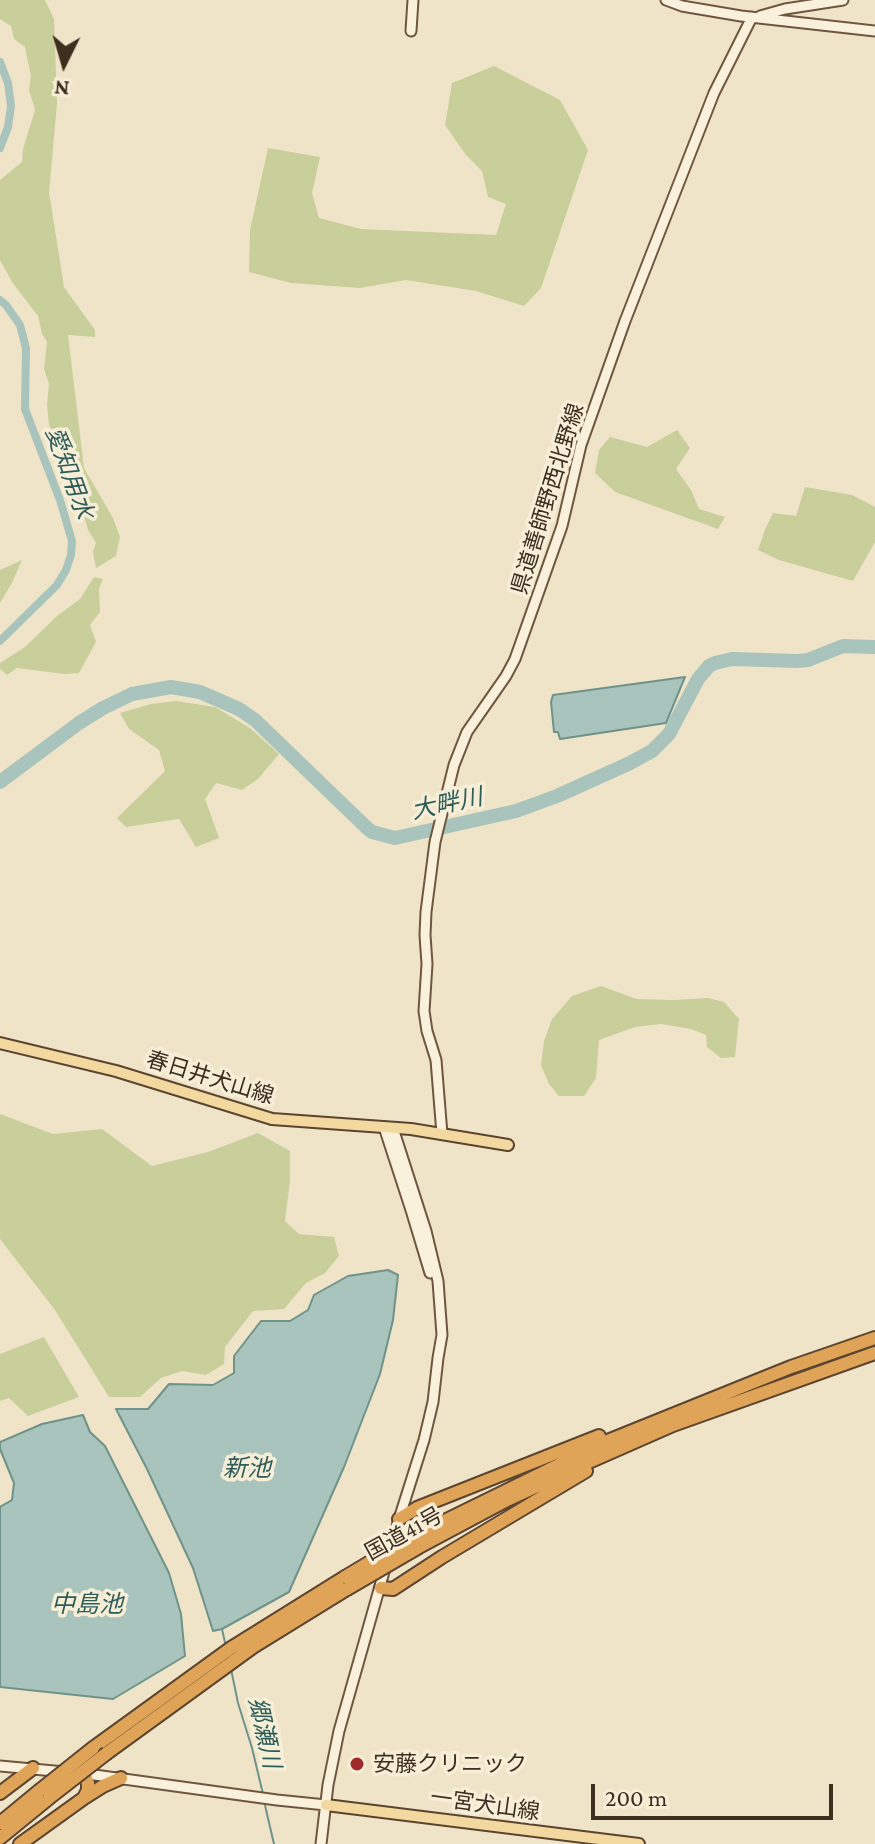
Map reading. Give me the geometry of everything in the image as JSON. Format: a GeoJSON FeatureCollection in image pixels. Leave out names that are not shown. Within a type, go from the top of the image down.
{"type":"FeatureCollection","features":[{"type":"Feature","properties":{"kind":"highway","name":"国道41号"},"geometry":{"type":"LineString","coordinates":[[0,1838],[93,1748],[134,1724],[252,1641],[416,1542],[541,1472],[610,1440],[791,1367],[875,1338]]}},
{"type":"Feature","properties":{"kind":"highway","name":"国道41号"},"geometry":{"type":"LineString","coordinates":[[416,1542],[673,1425],[875,1353]]}},
{"type":"Feature","properties":{"kind":"highway"},"geometry":{"type":"LineString","coordinates":[[399,1519],[417,1508],[674,1405],[753,1375],[791,1367]]}},
{"type":"Feature","properties":{"kind":"highway"},"geometry":{"type":"LineString","coordinates":[[381,1588],[393,1589],[536,1499],[673,1425]]}},
{"type":"Feature","properties":{"kind":"highway","name":"国道41号"},"geometry":{"type":"LineString","coordinates":[[0,1823],[107,1753],[134,1724]]}},
{"type":"Feature","properties":{"kind":"highway"},"geometry":{"type":"LineString","coordinates":[[0,1793],[33,1768]]}},
{"type":"Feature","properties":{"kind":"highway"},"geometry":{"type":"LineString","coordinates":[[84,1774],[88,1783],[84,1798]]}},
{"type":"Feature","properties":{"kind":"highway"},"geometry":{"type":"LineString","coordinates":[[20,1844],[84,1798],[121,1778]]}},
{"type":"Feature","properties":{"kind":"main road"},"geometry":{"type":"LineString","coordinates":[[411,31],[413,0]]}},
{"type":"Feature","properties":{"kind":"main road"},"geometry":{"type":"LineString","coordinates":[[666,0],[682,6],[752,17],[875,31]]}},
{"type":"Feature","properties":{"kind":"main road"},"geometry":{"type":"LineString","coordinates":[[752,17],[843,0]]}},
{"type":"Feature","properties":{"kind":"main road","name":"県道善師野西北野線"},"geometry":{"type":"LineString","coordinates":[[442,1134],[436,1060],[424,1011],[426,912],[440,818],[461,744],[515,659],[562,526],[581,445],[625,321],[714,93],[752,17]]}},
{"type":"Feature","properties":{"kind":"main road","name":"春日井犬山線"},"geometry":{"type":"LineString","coordinates":[[0,1043],[116,1071],[272,1119],[388,1128],[508,1145]]}},
{"type":"Feature","properties":{"kind":"main road"},"geometry":{"type":"LineString","coordinates":[[321,1844],[339,1731],[424,1440],[433,1402],[442,1335],[429,1269],[388,1128]]}},
{"type":"Feature","properties":{"kind":"main road"},"geometry":{"type":"LineString","coordinates":[[0,1766],[121,1778],[326,1805]]}},
{"type":"Feature","properties":{"kind":"main road","name":"一宮犬山線"},"geometry":{"type":"LineString","coordinates":[[326,1805],[639,1844]]}},
{"type":"Feature","properties":{"kind":"green space"},"geometry":{"type":"Polygon","coordinates":[[[0,0],[45,0],[54,19],[57,104],[49,192],[64,287],[95,330],[95,337],[68,335],[84,468],[113,518],[120,537],[116,556],[96,568],[93,552],[96,543],[88,530],[73,477],[49,425],[49,384],[44,369],[47,342],[38,316],[12,282],[0,260],[0,180],[22,162],[35,110],[29,90],[31,76],[25,47],[14,39],[11,26],[0,19],[0,0]]]}},
{"type":"Feature","properties":{"kind":"green space"},"geometry":{"type":"Polygon","coordinates":[[[494,66],[560,100],[588,150],[541,288],[524,306],[476,291],[406,280],[360,288],[291,283],[249,272],[250,230],[268,148],[320,157],[312,193],[319,218],[361,229],[496,235],[506,204],[488,197],[482,171],[466,155],[445,125],[452,83],[494,66]]]}},
{"type":"Feature","properties":{"kind":"green space"},"geometry":{"type":"Polygon","coordinates":[[[677,430],[690,448],[676,469],[691,490],[699,509],[725,517],[718,529],[615,492],[595,473],[599,450],[610,437],[647,447],[677,430]]]}},
{"type":"Feature","properties":{"kind":"green space"},"geometry":{"type":"Polygon","coordinates":[[[805,487],[852,495],[875,507],[875,542],[853,581],[779,560],[758,550],[773,513],[796,516],[805,487]]]}},
{"type":"Feature","properties":{"kind":"green space"},"geometry":{"type":"Polygon","coordinates":[[[22,560],[12,583],[0,603],[0,570],[22,560]]]}},
{"type":"Feature","properties":{"kind":"green space"},"geometry":{"type":"Polygon","coordinates":[[[94,577],[103,579],[99,589],[100,612],[90,625],[96,642],[79,673],[17,668],[7,675],[0,669],[0,663],[25,647],[80,599],[94,577]]]}},
{"type":"Feature","properties":{"kind":"green space"},"geometry":{"type":"Polygon","coordinates":[[[176,701],[215,707],[250,728],[279,754],[258,779],[242,790],[216,783],[205,799],[219,838],[196,847],[179,819],[126,827],[117,818],[165,771],[159,750],[129,729],[120,713],[176,701]]]}},
{"type":"Feature","properties":{"kind":"green space"},"geometry":{"type":"Polygon","coordinates":[[[601,986],[637,999],[708,998],[724,1002],[739,1019],[735,1057],[721,1058],[707,1047],[706,1035],[691,1029],[661,1024],[635,1027],[599,1040],[596,1078],[584,1096],[559,1096],[549,1084],[541,1065],[544,1041],[552,1019],[572,996],[601,986]]]}},
{"type":"Feature","properties":{"kind":"green space"},"geometry":{"type":"Polygon","coordinates":[[[0,1114],[53,1134],[102,1129],[152,1166],[208,1152],[258,1133],[290,1151],[285,1221],[299,1234],[334,1237],[339,1256],[325,1273],[306,1283],[284,1309],[253,1311],[225,1347],[224,1364],[206,1375],[182,1371],[161,1378],[140,1397],[109,1397],[55,1310],[0,1239],[0,1114]]]}},
{"type":"Feature","properties":{"kind":"green space"},"geometry":{"type":"Polygon","coordinates":[[[44,1337],[79,1397],[28,1416],[9,1398],[0,1401],[0,1354],[44,1337]]]}},
{"type":"Feature","properties":{"kind":"water"},"geometry":{"type":"Polygon","coordinates":[[[685,677],[666,723],[560,739],[558,732],[554,732],[553,695],[685,677]]]}},
{"type":"Feature","properties":{"kind":"water","name":"新池"},"geometry":{"type":"Polygon","coordinates":[[[388,1270],[398,1275],[393,1320],[380,1374],[344,1467],[289,1592],[213,1631],[193,1568],[116,1409],[148,1409],[169,1384],[213,1385],[234,1373],[234,1356],[261,1321],[290,1321],[308,1310],[314,1295],[348,1276],[388,1270]]]}},
{"type":"Feature","properties":{"kind":"water","name":"中島池"},"geometry":{"type":"Polygon","coordinates":[[[83,1415],[90,1432],[105,1446],[169,1573],[181,1614],[185,1656],[113,1699],[0,1687],[0,1507],[12,1500],[14,1483],[0,1442],[42,1424],[83,1415]]]}},
{"type":"Feature","properties":{"kind":"waterway","name":"愛知用水"},"geometry":{"type":"LineString","coordinates":[[0,62],[8,83],[11,106],[8,127],[0,148]]}},
{"type":"Feature","properties":{"kind":"waterway","name":"愛知用水"},"geometry":{"type":"LineString","coordinates":[[0,300],[20,325],[26,348],[25,409],[60,500],[72,541],[66,570],[57,585],[0,641]]}},
{"type":"Feature","properties":{"kind":"waterway","name":"大畔川"},"geometry":{"type":"LineString","coordinates":[[0,782],[103,708],[132,694],[171,687],[200,692],[239,709],[255,720],[367,828],[395,838],[516,811],[557,796],[652,751],[669,734],[698,679],[715,663],[732,659],[808,660],[843,646],[875,647]]}},
{"type":"Feature","properties":{"kind":"waterway","name":"郷瀬川"},"geometry":{"type":"LineString","coordinates":[[222,1629],[226,1647]]}},
{"type":"Feature","properties":{"kind":"waterway","name":"郷瀬川"},"geometry":{"type":"LineString","coordinates":[[231,1669],[263,1794]]}},
{"type":"Feature","properties":{"kind":"waterway","name":"郷瀬川"},"geometry":{"type":"LineString","coordinates":[[264,1801],[274,1844]]}},
{"type":"Feature","properties":{"kind":"place","name":"安藤クリニック"},"geometry":{"type":"Point","coordinates":[357,1764]}}]}
